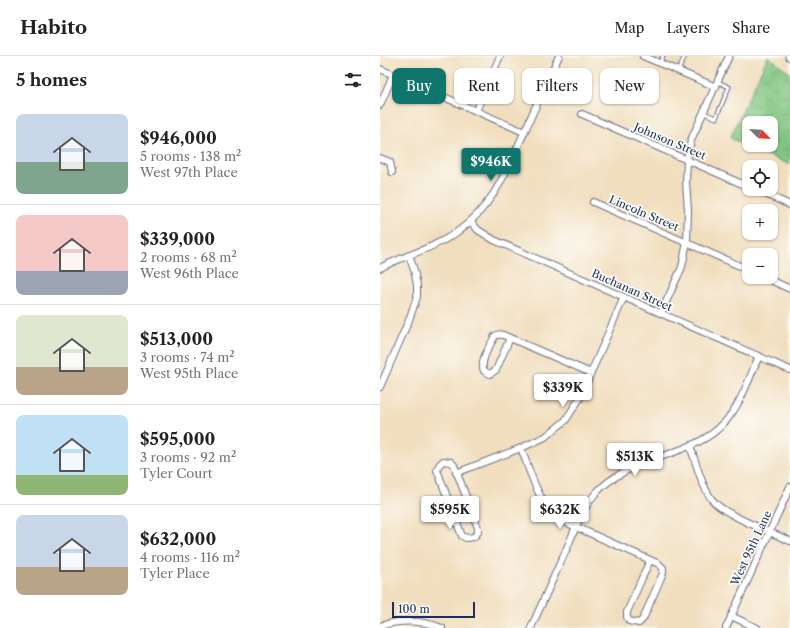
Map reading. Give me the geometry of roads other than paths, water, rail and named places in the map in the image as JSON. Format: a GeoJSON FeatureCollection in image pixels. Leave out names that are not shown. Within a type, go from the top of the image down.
{"type":"FeatureCollection","features":[{"type":"Feature","properties":{"kind":"street"},"geometry":{"type":"LineString","coordinates":[[476,111],[500,56]]}},
{"type":"Feature","properties":{"kind":"street"},"geometry":{"type":"LineString","coordinates":[[380,268],[439,243],[457,233],[471,222],[490,201],[498,188],[559,56]]}},
{"type":"Feature","properties":{"kind":"street"},"geometry":{"type":"LineString","coordinates":[[643,56],[678,71],[717,84]]}},
{"type":"Feature","properties":{"kind":"street"},"geometry":{"type":"LineString","coordinates":[[661,313],[682,267],[687,242],[688,211],[686,159],[691,140],[729,56]]}},
{"type":"Feature","properties":{"kind":"street"},"geometry":{"type":"LineString","coordinates":[[380,69],[392,75]]}},
{"type":"Feature","properties":{"kind":"street"},"geometry":{"type":"LineString","coordinates":[[380,105],[392,77]]}},
{"type":"Feature","properties":{"kind":"street"},"geometry":{"type":"LineString","coordinates":[[446,98],[524,132]]}},
{"type":"Feature","properties":{"kind":"street","name":"Johnson Street"},"geometry":{"type":"LineString","coordinates":[[582,114],[742,184]]}},
{"type":"Feature","properties":{"kind":"street"},"geometry":{"type":"LineString","coordinates":[[380,158],[390,162],[392,172]]}},
{"type":"Feature","properties":{"kind":"street"},"geometry":{"type":"LineString","coordinates":[[770,196],[790,205]]}},
{"type":"Feature","properties":{"kind":"street","name":"Lincoln Street"},"geometry":{"type":"LineString","coordinates":[[593,202],[742,267]]}},
{"type":"Feature","properties":{"kind":"street","name":"Buchanan Street"},"geometry":{"type":"LineString","coordinates":[[471,222],[478,230],[494,240],[790,370]]}},
{"type":"Feature","properties":{"kind":"street"},"geometry":{"type":"LineString","coordinates":[[380,387],[409,320],[417,297],[417,285],[410,255]]}},
{"type":"Feature","properties":{"kind":"street"},"geometry":{"type":"LineString","coordinates":[[778,283],[790,289]]}},
{"type":"Feature","properties":{"kind":"street"},"geometry":{"type":"LineString","coordinates":[[456,473],[545,437],[565,421],[580,398],[624,297]]}},
{"type":"Feature","properties":{"kind":"street"},"geometry":{"type":"LineString","coordinates":[[510,338],[496,370],[490,374],[484,371],[482,363],[495,336],[501,334],[591,373]]}},
{"type":"Feature","properties":{"kind":"street"},"geometry":{"type":"LineString","coordinates":[[531,628],[576,527],[586,507],[595,494],[619,475],[647,462],[690,446],[715,432],[732,415],[759,356]]}},
{"type":"Feature","properties":{"kind":"street"},"geometry":{"type":"LineString","coordinates":[[690,446],[706,490],[714,501],[724,510],[735,516],[790,541]]}},
{"type":"Feature","properties":{"kind":"street"},"geometry":{"type":"LineString","coordinates":[[521,448],[537,491],[543,502],[557,518],[660,564],[663,568],[663,573],[643,619],[639,623],[633,623],[629,621],[627,612],[650,560]]}},
{"type":"Feature","properties":{"kind":"street"},"geometry":{"type":"LineString","coordinates":[[443,461],[448,461],[454,465],[456,473],[478,528],[478,532],[470,539],[462,536],[437,470],[443,461]]}},
{"type":"Feature","properties":{"kind":"street","name":"West 95th Lane"},"geometry":{"type":"LineString","coordinates":[[726,628],[790,487]]}},
{"type":"Feature","properties":{"kind":"street"},"geometry":{"type":"LineString","coordinates":[[731,616],[750,627],[757,628]]}},
{"type":"Feature","properties":{"kind":"street"},"geometry":{"type":"LineString","coordinates":[[380,626],[413,621],[442,628]]}},
{"type":"Feature","properties":{"kind":"lane"},"geometry":{"type":"LineString","coordinates":[[660,63],[663,56]]}},
{"type":"Feature","properties":{"kind":"lane"},"geometry":{"type":"LineString","coordinates":[[678,71],[685,56]]}},
{"type":"Feature","properties":{"kind":"lane"},"geometry":{"type":"LineString","coordinates":[[704,113],[716,118],[729,87],[717,84]]}}]}
